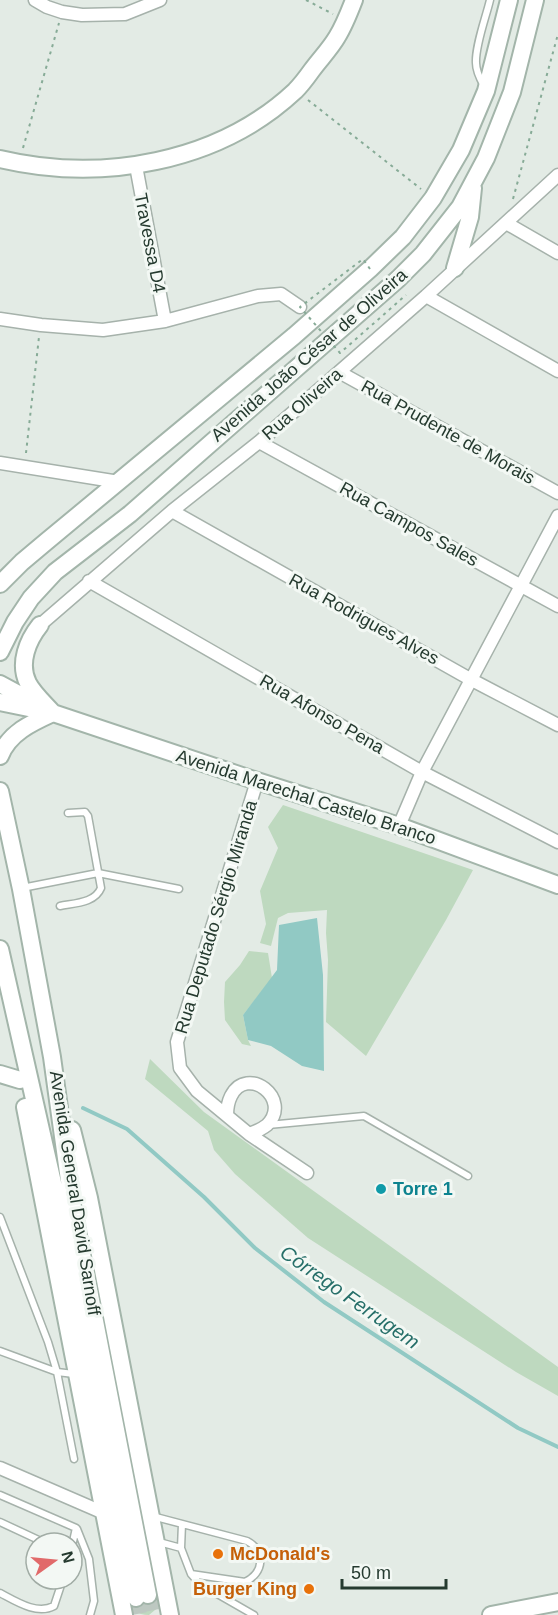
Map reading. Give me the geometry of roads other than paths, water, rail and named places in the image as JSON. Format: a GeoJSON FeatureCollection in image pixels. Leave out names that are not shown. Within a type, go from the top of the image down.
{"type":"FeatureCollection","features":[{"type":"Feature","properties":{"kind":"main road"},"geometry":{"type":"LineString","coordinates":[[0,159],[19,164],[54,167],[94,169],[136,166],[195,150],[223,139],[252,124],[296,90],[337,38],[354,0]]}},
{"type":"Feature","properties":{"kind":"main road","name":"Avenida João César de Oliveira"},"geometry":{"type":"LineString","coordinates":[[0,584],[30,555],[294,336],[403,237],[433,198],[461,150],[486,91],[509,0]]}},
{"type":"Feature","properties":{"kind":"main road","name":"Avenida João César de Oliveira"},"geometry":{"type":"LineString","coordinates":[[0,653],[20,614],[55,572],[129,514],[398,279],[423,254],[460,207],[486,158],[512,92],[535,0]]}},
{"type":"Feature","properties":{"kind":"main road"},"geometry":{"type":"LineString","coordinates":[[455,268],[471,217],[473,183]]}},
{"type":"Feature","properties":{"kind":"main road"},"geometry":{"type":"LineString","coordinates":[[0,653],[40,625]]}},
{"type":"Feature","properties":{"kind":"main road"},"geometry":{"type":"LineString","coordinates":[[0,756],[12,737],[35,721],[52,713],[28,683],[25,671],[24,658],[27,646],[32,634],[40,625]]}},
{"type":"Feature","properties":{"kind":"main road","name":"Avenida Marechal Castelo Branco"},"geometry":{"type":"LineString","coordinates":[[0,684],[52,713]]}},
{"type":"Feature","properties":{"kind":"main road","name":"Avenida Marechal Castelo Branco"},"geometry":{"type":"LineString","coordinates":[[0,702],[52,713],[399,826],[558,885]]}},
{"type":"Feature","properties":{"kind":"main road","name":"Avenida General David Sarnoff"},"geometry":{"type":"LineString","coordinates":[[0,791],[21,889],[52,1057],[72,1202],[142,1597],[58,1205],[0,950]]}},
{"type":"Feature","properties":{"kind":"main road"},"geometry":{"type":"LineString","coordinates":[[0,1009],[9,992]]}},
{"type":"Feature","properties":{"kind":"main road"},"geometry":{"type":"LineString","coordinates":[[18,1029],[15,1047],[20,1080],[123,1615]]}},
{"type":"Feature","properties":{"kind":"main road"},"geometry":{"type":"LineString","coordinates":[[52,1057],[89,1198],[170,1614]]}},
{"type":"Feature","properties":{"kind":"main road"},"geometry":{"type":"LineString","coordinates":[[0,1074],[20,1080]]}},
{"type":"Feature","properties":{"kind":"main road"},"geometry":{"type":"LineString","coordinates":[[490,1615],[558,1602]]}},
{"type":"Feature","properties":{"kind":"street"},"geometry":{"type":"LineString","coordinates":[[35,0],[46,8],[82,15],[125,15],[160,0]]}},
{"type":"Feature","properties":{"kind":"street","name":"Travessa D4"},"geometry":{"type":"LineString","coordinates":[[136,166],[165,321]]}},
{"type":"Feature","properties":{"kind":"street","name":"Rua Oliveira"},"geometry":{"type":"LineString","coordinates":[[40,625],[172,511],[259,442],[426,296],[558,175]]}},
{"type":"Feature","properties":{"kind":"street"},"geometry":{"type":"LineString","coordinates":[[506,223],[558,253]]}},
{"type":"Feature","properties":{"kind":"street"},"geometry":{"type":"LineString","coordinates":[[0,319],[103,330],[165,321],[258,296],[281,294],[300,308]]}},
{"type":"Feature","properties":{"kind":"street"},"geometry":{"type":"LineString","coordinates":[[426,296],[558,371]]}},
{"type":"Feature","properties":{"kind":"street","name":"Rua Prudente de Morais"},"geometry":{"type":"LineString","coordinates":[[339,372],[558,493]]}},
{"type":"Feature","properties":{"kind":"street","name":"Rua Campos Sales"},"geometry":{"type":"LineString","coordinates":[[259,442],[558,606]]}},
{"type":"Feature","properties":{"kind":"street"},"geometry":{"type":"LineString","coordinates":[[0,463],[119,482]]}},
{"type":"Feature","properties":{"kind":"street","name":"Rua Rodrigues Alves"},"geometry":{"type":"LineString","coordinates":[[172,511],[470,679],[558,725]]}},
{"type":"Feature","properties":{"kind":"street"},"geometry":{"type":"LineString","coordinates":[[399,826],[422,772],[558,516]]}},
{"type":"Feature","properties":{"kind":"street","name":"Rua Afonso Pena"},"geometry":{"type":"LineString","coordinates":[[89,581],[422,772],[558,842]]}},
{"type":"Feature","properties":{"kind":"street","name":"Rua Deputado Sérgio Miranda"},"geometry":{"type":"LineString","coordinates":[[257,781],[177,1041],[180,1068],[197,1091],[226,1115],[249,1134],[307,1173]]}},
{"type":"Feature","properties":{"kind":"street"},"geometry":{"type":"LineString","coordinates":[[226,1115],[229,1099],[239,1087],[254,1084],[268,1090],[274,1101],[273,1114],[267,1125],[249,1134]]}},
{"type":"Feature","properties":{"kind":"street"},"geometry":{"type":"LineString","coordinates":[[0,1468],[104,1513]]}},
{"type":"Feature","properties":{"kind":"lane"},"geometry":{"type":"LineString","coordinates":[[486,91],[477,72],[476,62],[490,0]]}},
{"type":"Feature","properties":{"kind":"lane"},"geometry":{"type":"LineString","coordinates":[[60,906],[89,900],[98,895],[101,888],[88,816],[85,812],[68,813]]}},
{"type":"Feature","properties":{"kind":"lane"},"geometry":{"type":"LineString","coordinates":[[21,889],[98,873],[179,889]]}},
{"type":"Feature","properties":{"kind":"lane"},"geometry":{"type":"LineString","coordinates":[[267,1125],[364,1116],[468,1176]]}},
{"type":"Feature","properties":{"kind":"lane"},"geometry":{"type":"LineString","coordinates":[[0,1217],[57,1371],[74,1459]]}},
{"type":"Feature","properties":{"kind":"lane"},"geometry":{"type":"LineString","coordinates":[[0,1351],[57,1371],[78,1374]]}},
{"type":"Feature","properties":{"kind":"lane"},"geometry":{"type":"LineString","coordinates":[[0,1494],[76,1528],[89,1559],[94,1601],[90,1615]]}},
{"type":"Feature","properties":{"kind":"lane"},"geometry":{"type":"LineString","coordinates":[[150,1515],[247,1541],[255,1545],[260,1553],[259,1570],[252,1579],[245,1582],[191,1574]]}},
{"type":"Feature","properties":{"kind":"lane"},"geometry":{"type":"LineString","coordinates":[[0,1522],[24,1533]]}},
{"type":"Feature","properties":{"kind":"lane"},"geometry":{"type":"LineString","coordinates":[[182,1524],[181,1548],[191,1574],[200,1584],[254,1615]]}},
{"type":"Feature","properties":{"kind":"lane"},"geometry":{"type":"LineString","coordinates":[[155,1541],[181,1548]]}},
{"type":"Feature","properties":{"kind":"lane"},"geometry":{"type":"LineString","coordinates":[[0,1593],[36,1611],[43,1611],[54,1606],[59,1591]]}},
{"type":"Feature","properties":{"kind":"water"},"geometry":{"type":"Polygon","coordinates":[[[317,918],[323,975],[324,1071],[302,1066],[271,1046],[248,1040],[243,1015],[277,970],[279,925],[317,918]]]}},
{"type":"Feature","properties":{"kind":"waterway","name":"Córrego Ferrugem"},"geometry":{"type":"LineString","coordinates":[[83,1108],[127,1129],[204,1197],[255,1248],[324,1302],[518,1428],[558,1447]]}},
{"type":"Feature","properties":{"kind":"tunnel"},"geometry":{"type":"LineString","coordinates":[[148,1595],[152,1615]]}},
{"type":"Feature","properties":{"kind":"tunnel"},"geometry":{"type":"LineString","coordinates":[[136,1598],[139,1615]]}},
{"type":"Feature","properties":{"kind":"place","name":"Torre 1"},"geometry":{"type":"Point","coordinates":[381,1189]}},
{"type":"Feature","properties":{"kind":"place","name":"McDonald's"},"geometry":{"type":"Point","coordinates":[218,1554]}},
{"type":"Feature","properties":{"kind":"place","name":"Burger King"},"geometry":{"type":"Point","coordinates":[309,1589]}}]}
